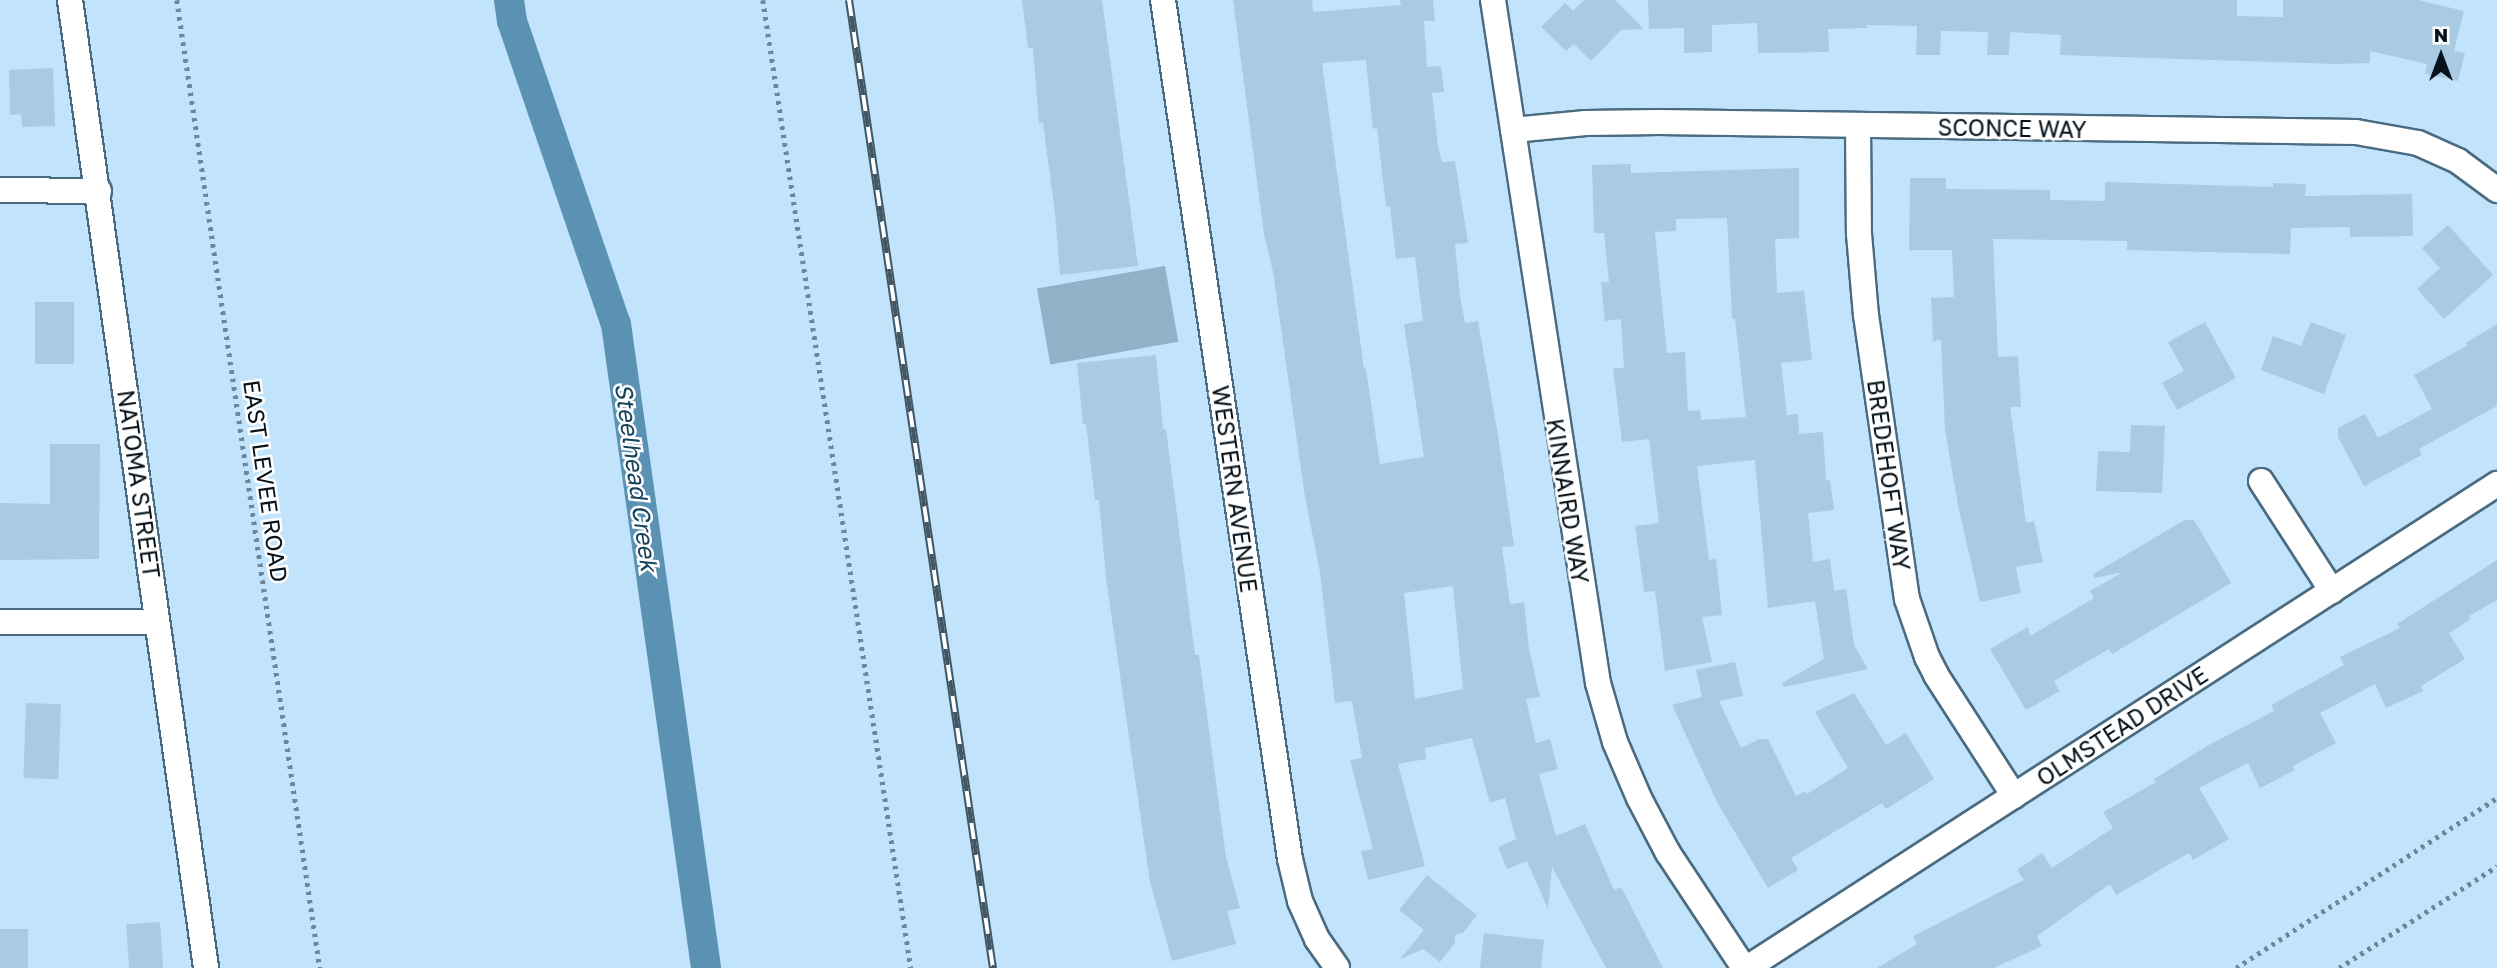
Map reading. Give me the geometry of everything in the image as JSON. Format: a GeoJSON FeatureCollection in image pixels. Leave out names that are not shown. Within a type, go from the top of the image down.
{"type":"FeatureCollection","features":[{"type":"Feature","properties":{"kind":"street","name":"NATOMA STREET"},"geometry":{"type":"LineString","coordinates":[[70,0],[99,191],[206,968]]}},
{"type":"Feature","properties":{"kind":"street","name":"WESTERN AVENUE"},"geometry":{"type":"LineString","coordinates":[[1163,0],[1290,859],[1300,901],[1317,939],[1337,968]]}},
{"type":"Feature","properties":{"kind":"street","name":"KINNAIRD WAY"},"geometry":{"type":"LineString","coordinates":[[1493,0],[1598,683],[1615,742],[1639,799],[1668,853],[1746,968]]}},
{"type":"Feature","properties":{"kind":"street","name":"SCONCE WAY"},"geometry":{"type":"LineString","coordinates":[[1513,130],[1586,123],[1659,122],[2356,132],[2418,143],[2458,161],[2497,190]]}},
{"type":"Feature","properties":{"kind":"street","name":"BREDEHOFT WAY"},"geometry":{"type":"LineString","coordinates":[[1858,125],[1858,234],[1866,315],[1907,599],[1936,675],[2014,796]]}},
{"type":"Feature","properties":{"kind":"street"},"geometry":{"type":"LineString","coordinates":[[0,190],[99,191]]}},
{"type":"Feature","properties":{"kind":"street"},"geometry":{"type":"LineString","coordinates":[[2261,481],[2332,591]]}},
{"type":"Feature","properties":{"kind":"street","name":"OLMSTEAD DRIVE"},"geometry":{"type":"LineString","coordinates":[[1746,968],[2497,484]]}},
{"type":"Feature","properties":{"kind":"street"},"geometry":{"type":"LineString","coordinates":[[0,622],[157,622]]}},
{"type":"Feature","properties":{"kind":"path","name":"EAST LEVEE ROAD"},"geometry":{"type":"LineString","coordinates":[[177,0],[320,968]]}},
{"type":"Feature","properties":{"kind":"path"},"geometry":{"type":"LineString","coordinates":[[763,0],[911,968]]}},
{"type":"Feature","properties":{"kind":"path"},"geometry":{"type":"LineString","coordinates":[[2236,968],[2497,797]]}},
{"type":"Feature","properties":{"kind":"path"},"geometry":{"type":"LineString","coordinates":[[2339,968],[2497,866]]}},
{"type":"Feature","properties":{"kind":"shaded area"},"geometry":{"type":"Polygon","coordinates":[[[1165,266],[1178,342],[1050,364],[1037,289],[1165,266]]]}},
{"type":"Feature","properties":{"kind":"building"},"geometry":{"type":"Polygon","coordinates":[[[1022,0],[1102,0],[1138,266],[1060,275],[1043,123],[1039,123],[1033,48],[1028,48],[1022,0]]]}},
{"type":"Feature","properties":{"kind":"building"},"geometry":{"type":"Polygon","coordinates":[[[1233,0],[1312,0],[1313,12],[1401,5],[1400,0],[1433,0],[1435,21],[1424,21],[1427,67],[1441,66],[1444,92],[1432,93],[1438,146],[1442,162],[1455,161],[1468,243],[1455,244],[1460,295],[1465,323],[1478,321],[1498,435],[1514,546],[1502,547],[1510,604],[1524,602],[1529,649],[1540,697],[1526,699],[1536,743],[1550,739],[1558,769],[1539,774],[1556,836],[1585,824],[1614,890],[1621,887],[1663,968],[1606,968],[1552,867],[1548,909],[1527,861],[1507,869],[1498,847],[1516,839],[1505,798],[1490,803],[1472,738],[1425,748],[1426,759],[1398,764],[1425,866],[1368,880],[1361,851],[1373,849],[1350,760],[1362,758],[1352,701],[1335,703],[1320,572],[1305,497],[1273,272],[1264,234],[1233,0]],[[1366,60],[1322,63],[1364,369],[1380,464],[1424,457],[1404,324],[1423,321],[1415,257],[1396,259],[1390,206],[1386,207],[1377,128],[1373,129],[1366,60]],[[1453,586],[1404,593],[1415,699],[1463,689],[1453,586]]]}},
{"type":"Feature","properties":{"kind":"building"},"geometry":{"type":"Polygon","coordinates":[[[1584,0],[1615,0],[1644,29],[1621,30],[1591,61],[1574,44],[1566,51],[1541,27],[1565,3],[1573,11],[1584,0]]]}},
{"type":"Feature","properties":{"kind":"building"},"geometry":{"type":"Polygon","coordinates":[[[1648,0],[2237,0],[2237,16],[2283,17],[2283,0],[2418,0],[2464,11],[2454,51],[2465,53],[2458,81],[2425,74],[2427,64],[2370,51],[2370,63],[2336,64],[2060,55],[2061,35],[2010,32],[2009,55],[1987,55],[1988,32],[1941,31],[1940,55],[1916,55],[1917,26],[1867,25],[1867,28],[1828,29],[1829,52],[1758,53],[1757,23],[1712,25],[1712,52],[1684,53],[1684,28],[1649,29],[1648,0]]]}},
{"type":"Feature","properties":{"kind":"building"},"geometry":{"type":"Polygon","coordinates":[[[53,68],[55,126],[22,127],[21,114],[10,115],[9,70],[53,68]]]}},
{"type":"Feature","properties":{"kind":"building"},"geometry":{"type":"Polygon","coordinates":[[[1631,164],[1631,173],[1799,168],[1799,238],[1775,239],[1777,293],[1804,291],[1812,360],[1781,363],[1787,415],[1798,414],[1799,434],[1823,432],[1826,480],[1830,480],[1834,510],[1808,513],[1813,562],[1830,559],[1834,591],[1846,589],[1854,645],[1868,669],[1784,687],[1782,683],[1824,659],[1815,601],[1768,608],[1755,460],[1697,466],[1709,560],[1716,559],[1722,615],[1702,617],[1712,662],[1665,671],[1655,591],[1644,592],[1635,526],[1659,523],[1649,439],[1622,442],[1613,368],[1624,368],[1621,319],[1605,321],[1601,282],[1609,282],[1604,233],[1594,233],[1592,165],[1631,164]],[[1727,218],[1676,219],[1676,231],[1655,232],[1667,353],[1685,352],[1688,411],[1700,410],[1701,420],[1746,417],[1735,319],[1732,319],[1727,218]]]}},
{"type":"Feature","properties":{"kind":"building"},"geometry":{"type":"Polygon","coordinates":[[[1910,178],[1946,178],[1946,189],[2050,190],[2050,200],[2105,201],[2105,182],[2273,187],[2273,183],[2306,184],[2305,196],[2412,194],[2413,236],[2350,237],[2350,227],[2291,228],[2290,254],[2127,250],[2127,241],[1993,239],[1998,357],[2018,356],[2021,407],[2010,407],[2026,523],[2034,521],[2043,562],[2016,567],[2021,593],[1980,602],[1958,505],[1945,429],[1941,340],[1933,341],[1931,298],[1954,297],[1952,250],[1909,250],[1910,178]]]}},
{"type":"Feature","properties":{"kind":"building"},"geometry":{"type":"Polygon","coordinates":[[[2448,225],[2493,275],[2444,319],[2417,289],[2440,268],[2422,248],[2448,225]]]}},
{"type":"Feature","properties":{"kind":"building"},"geometry":{"type":"Polygon","coordinates":[[[35,302],[74,302],[74,364],[35,364],[35,302]]]}},
{"type":"Feature","properties":{"kind":"building"},"geometry":{"type":"Polygon","coordinates":[[[2205,322],[2236,378],[2177,410],[2162,383],[2184,371],[2168,342],[2205,322]]]}},
{"type":"Feature","properties":{"kind":"building"},"geometry":{"type":"Polygon","coordinates":[[[2311,322],[2346,335],[2324,394],[2261,370],[2273,336],[2301,346],[2311,322]]]}},
{"type":"Feature","properties":{"kind":"building"},"geometry":{"type":"Polygon","coordinates":[[[2497,324],[2497,406],[2419,449],[2422,455],[2364,486],[2338,437],[2338,428],[2365,414],[2378,438],[2432,409],[2414,375],[2468,345],[2466,343],[2497,324]]]}},
{"type":"Feature","properties":{"kind":"building"},"geometry":{"type":"Polygon","coordinates":[[[1156,355],[1163,429],[1166,429],[1195,655],[1199,655],[1226,857],[1240,908],[1227,911],[1236,944],[1172,961],[1150,882],[1106,578],[1099,500],[1095,500],[1077,363],[1156,355]]]}},
{"type":"Feature","properties":{"kind":"building"},"geometry":{"type":"Polygon","coordinates":[[[2131,425],[2165,426],[2162,493],[2096,491],[2098,451],[2130,452],[2131,425]]]}},
{"type":"Feature","properties":{"kind":"building"},"geometry":{"type":"Polygon","coordinates":[[[50,444],[100,444],[99,559],[0,560],[0,503],[50,504],[50,444]]]}},
{"type":"Feature","properties":{"kind":"building"},"geometry":{"type":"Polygon","coordinates":[[[2185,520],[2194,520],[2231,583],[2112,654],[2109,649],[2054,681],[2060,691],[2026,710],[1990,649],[2028,627],[2030,636],[2094,598],[2090,591],[2123,572],[2095,578],[2093,574],[2185,520]]]}},
{"type":"Feature","properties":{"kind":"building"},"geometry":{"type":"Polygon","coordinates":[[[2497,560],[2497,600],[2469,616],[2471,619],[2449,633],[2465,659],[2421,686],[2423,691],[2386,708],[2375,684],[2320,713],[2336,743],[2293,766],[2295,770],[2260,788],[2248,763],[2199,788],[2229,839],[2193,860],[2189,853],[2116,895],[2110,884],[2037,936],[2042,946],[1994,968],[1877,968],[1917,944],[1913,936],[2024,880],[2017,870],[2042,853],[2052,868],[2113,828],[2103,812],[2156,782],[2154,779],[2207,746],[2274,711],[2271,705],[2344,665],[2340,657],[2400,628],[2397,624],[2497,560]]]}},
{"type":"Feature","properties":{"kind":"building"},"geometry":{"type":"Polygon","coordinates":[[[1735,662],[1743,696],[1719,701],[1741,748],[1759,739],[1768,739],[1796,796],[1805,791],[1807,794],[1848,768],[1815,712],[1854,693],[1886,745],[1906,733],[1934,779],[1886,809],[1882,803],[1791,858],[1798,870],[1768,888],[1717,802],[1672,705],[1702,697],[1696,670],[1735,662]]]}},
{"type":"Feature","properties":{"kind":"building"},"geometry":{"type":"Polygon","coordinates":[[[26,703],[61,704],[58,779],[23,778],[26,703]]]}},
{"type":"Feature","properties":{"kind":"building"},"geometry":{"type":"Polygon","coordinates":[[[1427,875],[1477,915],[1463,933],[1455,935],[1455,943],[1440,962],[1423,949],[1400,959],[1424,930],[1399,910],[1427,875]]]}},
{"type":"Feature","properties":{"kind":"building"},"geometry":{"type":"Polygon","coordinates":[[[160,922],[163,968],[129,968],[126,924],[160,922]]]}},
{"type":"Feature","properties":{"kind":"building"},"geometry":{"type":"Polygon","coordinates":[[[0,929],[28,929],[28,968],[0,968],[0,929]]]}},
{"type":"Feature","properties":{"kind":"building"},"geometry":{"type":"Polygon","coordinates":[[[1484,933],[1544,940],[1541,968],[1480,968],[1484,933]]]}},
{"type":"Feature","properties":{"kind":"waterway","name":"Steelhead Creek"},"geometry":{"type":"LineString","coordinates":[[509,0],[512,21],[616,324],[706,968]]}},
{"type":"Feature","properties":{"kind":"railway"},"geometry":{"type":"LineString","coordinates":[[849,0],[993,968]]}}]}
